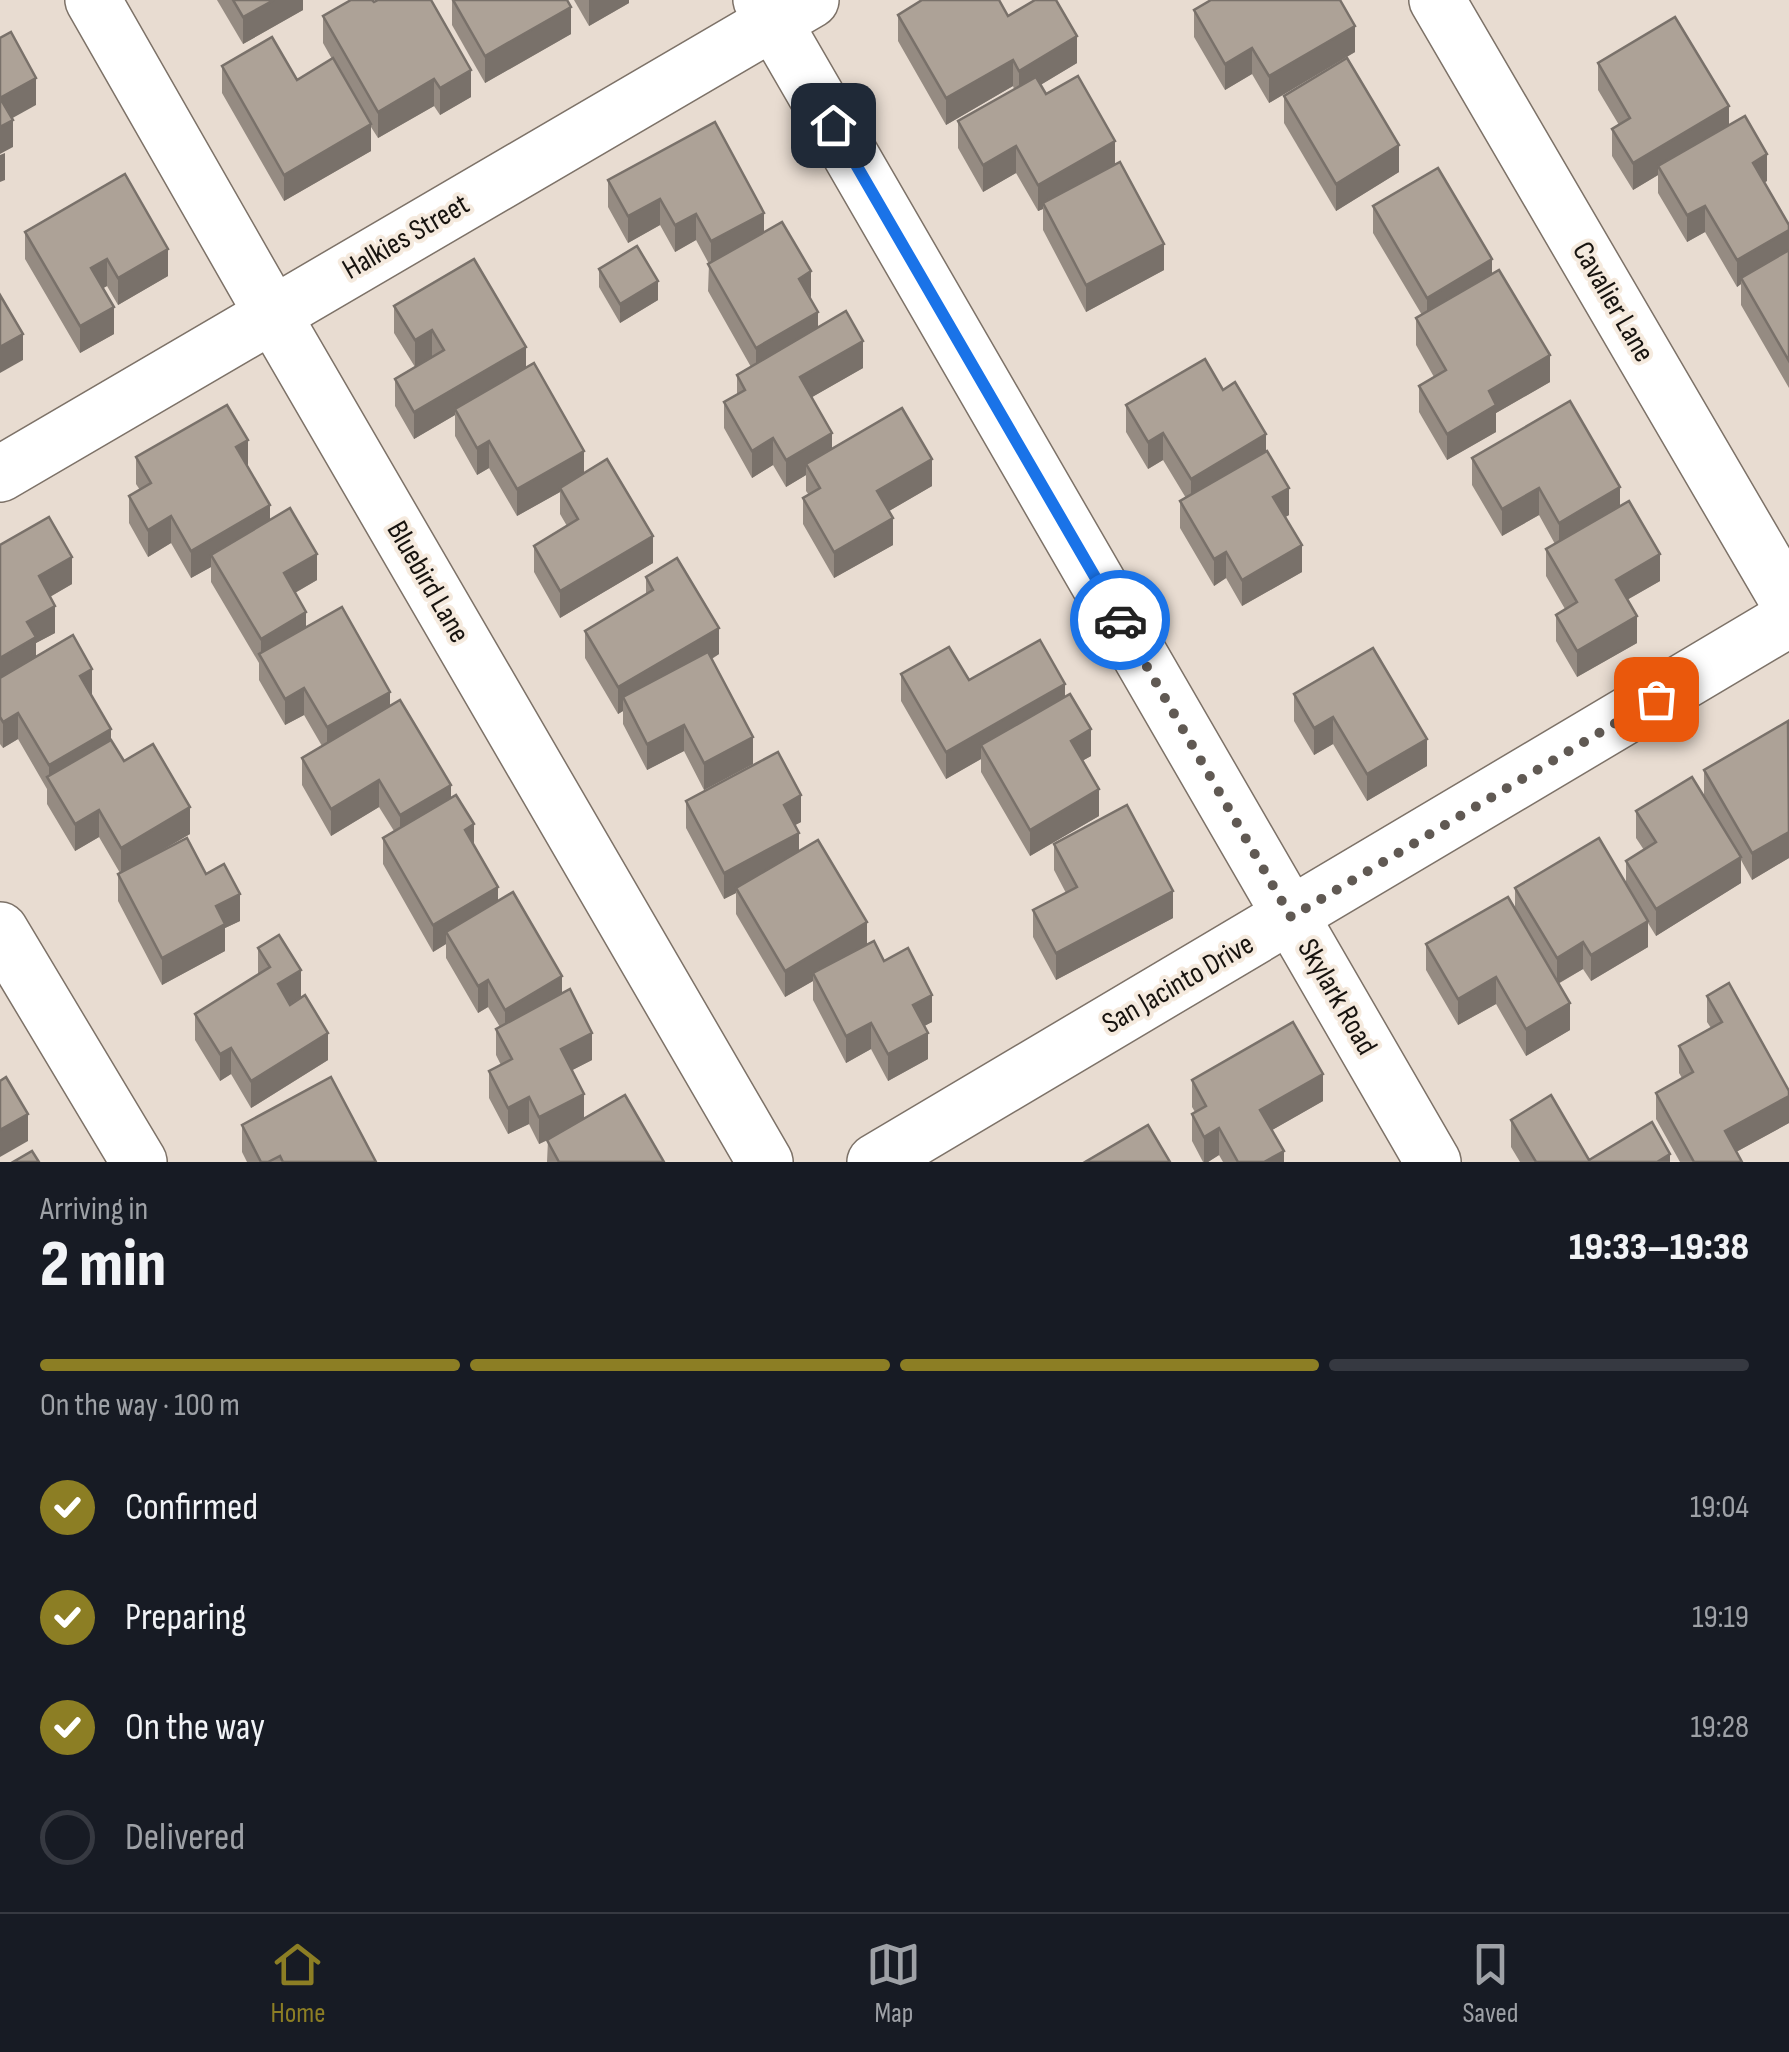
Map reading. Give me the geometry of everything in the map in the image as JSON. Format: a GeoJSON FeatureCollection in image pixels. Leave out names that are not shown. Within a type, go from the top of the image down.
{"type":"FeatureCollection","features":[{"type":"Feature","properties":{"kind":"street","name":"Bluebird Lane"},"geometry":{"type":"LineString","coordinates":[[93,0],[766,1162]]}},
{"type":"Feature","properties":{"kind":"street","name":"Cavalier Lane"},"geometry":{"type":"LineString","coordinates":[[1436,0],[1789,603]]}},
{"type":"Feature","properties":{"kind":"street","name":"Halkies Street"},"geometry":{"type":"LineString","coordinates":[[0,474],[782,7]]}},
{"type":"Feature","properties":{"kind":"street","name":"Skylark Road"},"geometry":{"type":"LineString","coordinates":[[782,7],[1291,917],[1433,1162]]}},
{"type":"Feature","properties":{"kind":"street","name":"San Jacinto Drive"},"geometry":{"type":"LineString","coordinates":[[875,1162],[1789,619]]}},
{"type":"Feature","properties":{"kind":"street"},"geometry":{"type":"LineString","coordinates":[[0,930],[139,1162]]}},
{"type":"Feature","properties":{"kind":"building"},"geometry":{"type":"Polygon","coordinates":[[[233,0],[274,0],[243,17],[233,0]]]}},
{"type":"Feature","properties":{"kind":"building"},"geometry":{"type":"Polygon","coordinates":[[[351,0],[431,0],[471,70],[440,88],[434,79],[378,112],[323,16],[351,0]]]}},
{"type":"Feature","properties":{"kind":"building"},"geometry":{"type":"Polygon","coordinates":[[[453,0],[567,0],[571,7],[485,56],[453,0]]]}},
{"type":"Feature","properties":{"kind":"building"},"geometry":{"type":"Polygon","coordinates":[[[922,0],[999,0],[1008,16],[1035,0],[1056,0],[1077,36],[1019,71],[1013,60],[946,98],[898,15],[922,0]]]}},
{"type":"Feature","properties":{"kind":"building"},"geometry":{"type":"Polygon","coordinates":[[[1211,0],[1340,0],[1355,26],[1269,76],[1252,48],[1225,64],[1194,10],[1211,0]]]}},
{"type":"Feature","properties":{"kind":"building"},"geometry":{"type":"Polygon","coordinates":[[[1675,17],[1729,106],[1633,163],[1612,129],[1630,118],[1598,63],[1675,17]]]}},
{"type":"Feature","properties":{"kind":"building"},"geometry":{"type":"Polygon","coordinates":[[[11,32],[36,78],[0,98],[0,38],[11,32]]]}},
{"type":"Feature","properties":{"kind":"building"},"geometry":{"type":"Polygon","coordinates":[[[272,37],[297,80],[333,58],[371,124],[284,175],[222,66],[272,37]]]}},
{"type":"Feature","properties":{"kind":"building"},"geometry":{"type":"Polygon","coordinates":[[[1347,58],[1399,145],[1336,184],[1284,96],[1347,58]]]}},
{"type":"Feature","properties":{"kind":"building"},"geometry":{"type":"Polygon","coordinates":[[[1078,76],[1115,141],[1038,185],[1016,146],[983,165],[958,121],[1036,77],[1046,94],[1078,76]]]}},
{"type":"Feature","properties":{"kind":"building"},"geometry":{"type":"Polygon","coordinates":[[[0,98],[13,120],[0,127],[0,98]]]}},
{"type":"Feature","properties":{"kind":"building"},"geometry":{"type":"Polygon","coordinates":[[[1745,116],[1767,154],[1753,163],[1789,230],[1737,260],[1705,206],[1687,215],[1658,166],[1745,116]]]}},
{"type":"Feature","properties":{"kind":"building"},"geometry":{"type":"Polygon","coordinates":[[[715,122],[764,213],[711,241],[696,214],[675,225],[660,199],[628,216],[608,180],[715,122]]]}},
{"type":"Feature","properties":{"kind":"building"},"geometry":{"type":"Polygon","coordinates":[[[1120,162],[1164,244],[1086,285],[1043,203],[1120,162]]]}},
{"type":"Feature","properties":{"kind":"building"},"geometry":{"type":"Polygon","coordinates":[[[1438,168],[1492,259],[1427,298],[1373,206],[1438,168]]]}},
{"type":"Feature","properties":{"kind":"building"},"geometry":{"type":"Polygon","coordinates":[[[125,174],[168,249],[118,278],[107,259],[91,268],[114,307],[80,326],[25,232],[125,174]]]}},
{"type":"Feature","properties":{"kind":"building"},"geometry":{"type":"Polygon","coordinates":[[[782,222],[811,271],[799,279],[818,312],[756,348],[708,264],[782,222]]]}},
{"type":"Feature","properties":{"kind":"building"},"geometry":{"type":"Polygon","coordinates":[[[637,246],[658,281],[620,304],[599,269],[637,246]]]}},
{"type":"Feature","properties":{"kind":"building"},"geometry":{"type":"Polygon","coordinates":[[[1789,250],[1789,361],[1741,278],[1789,250]]]}},
{"type":"Feature","properties":{"kind":"building"},"geometry":{"type":"Polygon","coordinates":[[[474,259],[526,347],[414,412],[395,379],[444,350],[432,330],[415,340],[394,306],[474,259]]]}},
{"type":"Feature","properties":{"kind":"building"},"geometry":{"type":"Polygon","coordinates":[[[1499,270],[1550,355],[1489,391],[1496,405],[1447,434],[1419,386],[1446,370],[1416,318],[1499,270]]]}},
{"type":"Feature","properties":{"kind":"building"},"geometry":{"type":"Polygon","coordinates":[[[0,295],[23,334],[0,347],[0,295]]]}},
{"type":"Feature","properties":{"kind":"building"},"geometry":{"type":"Polygon","coordinates":[[[846,311],[863,341],[800,377],[832,433],[786,460],[773,438],[752,451],[724,402],[745,390],[737,375],[846,311]]]}},
{"type":"Feature","properties":{"kind":"building"},"geometry":{"type":"Polygon","coordinates":[[[1205,359],[1223,390],[1235,382],[1266,434],[1191,479],[1163,433],[1148,442],[1126,405],[1205,359]]]}},
{"type":"Feature","properties":{"kind":"building"},"geometry":{"type":"Polygon","coordinates":[[[534,363],[584,451],[517,489],[489,441],[477,448],[455,409],[534,363]]]}},
{"type":"Feature","properties":{"kind":"building"},"geometry":{"type":"Polygon","coordinates":[[[1570,401],[1620,487],[1559,523],[1539,488],[1502,509],[1472,458],[1570,401]]]}},
{"type":"Feature","properties":{"kind":"building"},"geometry":{"type":"Polygon","coordinates":[[[227,405],[248,440],[236,447],[270,505],[191,551],[171,516],[148,530],[129,496],[151,483],[136,457],[227,405]]]}},
{"type":"Feature","properties":{"kind":"building"},"geometry":{"type":"Polygon","coordinates":[[[902,408],[932,459],[877,491],[893,518],[834,552],[803,498],[820,488],[806,464],[902,408]]]}},
{"type":"Feature","properties":{"kind":"building"},"geometry":{"type":"Polygon","coordinates":[[[1267,451],[1289,488],[1273,497],[1302,545],[1242,580],[1226,552],[1214,559],[1180,501],[1267,451]]]}},
{"type":"Feature","properties":{"kind":"building"},"geometry":{"type":"Polygon","coordinates":[[[607,459],[653,536],[560,591],[534,546],[578,519],[560,488],[607,459]]]}},
{"type":"Feature","properties":{"kind":"building"},"geometry":{"type":"Polygon","coordinates":[[[1629,501],[1660,554],[1616,580],[1637,616],[1577,651],[1556,615],[1577,602],[1546,549],[1629,501]]]}},
{"type":"Feature","properties":{"kind":"building"},"geometry":{"type":"Polygon","coordinates":[[[290,508],[317,554],[284,573],[306,612],[261,639],[211,555],[290,508]]]}},
{"type":"Feature","properties":{"kind":"building"},"geometry":{"type":"Polygon","coordinates":[[[49,517],[72,557],[39,576],[55,606],[27,622],[36,637],[0,658],[0,545],[49,517]]]}},
{"type":"Feature","properties":{"kind":"building"},"geometry":{"type":"Polygon","coordinates":[[[677,558],[719,628],[618,687],[585,631],[653,590],[646,577],[677,558]]]}},
{"type":"Feature","properties":{"kind":"building"},"geometry":{"type":"Polygon","coordinates":[[[342,607],[390,692],[327,727],[304,688],[285,699],[259,654],[342,607]]]}},
{"type":"Feature","properties":{"kind":"building"},"geometry":{"type":"Polygon","coordinates":[[[73,635],[92,669],[80,676],[111,729],[49,765],[18,713],[3,722],[0,717],[0,678],[73,635]]]}},
{"type":"Feature","properties":{"kind":"building"},"geometry":{"type":"Polygon","coordinates":[[[1040,640],[1065,684],[946,752],[901,674],[949,647],[969,680],[1040,640]]]}},
{"type":"Feature","properties":{"kind":"building"},"geometry":{"type":"Polygon","coordinates":[[[1373,648],[1427,739],[1367,774],[1333,717],[1314,728],[1294,694],[1373,648]]]}},
{"type":"Feature","properties":{"kind":"building"},"geometry":{"type":"Polygon","coordinates":[[[708,652],[753,737],[704,763],[684,725],[647,744],[623,697],[708,652]]]}},
{"type":"Feature","properties":{"kind":"building"},"geometry":{"type":"Polygon","coordinates":[[[1070,694],[1091,729],[1071,741],[1099,789],[1030,830],[981,745],[1070,694]]]}},
{"type":"Feature","properties":{"kind":"building"},"geometry":{"type":"Polygon","coordinates":[[[400,700],[451,785],[400,815],[379,780],[331,809],[302,758],[400,700]]]}},
{"type":"Feature","properties":{"kind":"building"},"geometry":{"type":"Polygon","coordinates":[[[1788,721],[1789,832],[1752,853],[1704,770],[1788,721]]]}},
{"type":"Feature","properties":{"kind":"building"},"geometry":{"type":"Polygon","coordinates":[[[111,740],[124,761],[153,744],[190,807],[121,848],[99,810],[75,824],[47,777],[111,740]]]}},
{"type":"Feature","properties":{"kind":"building"},"geometry":{"type":"Polygon","coordinates":[[[778,752],[801,795],[784,805],[799,833],[724,873],[686,801],[778,752]]]}},
{"type":"Feature","properties":{"kind":"building"},"geometry":{"type":"Polygon","coordinates":[[[1692,777],[1741,857],[1656,909],[1626,861],[1656,842],[1636,811],[1692,777]]]}},
{"type":"Feature","properties":{"kind":"building"},"geometry":{"type":"Polygon","coordinates":[[[456,795],[474,824],[465,830],[498,887],[433,925],[383,838],[456,795]]]}},
{"type":"Feature","properties":{"kind":"building"},"geometry":{"type":"Polygon","coordinates":[[[1127,805],[1173,891],[1056,953],[1033,910],[1077,887],[1054,844],[1127,805]]]}},
{"type":"Feature","properties":{"kind":"building"},"geometry":{"type":"Polygon","coordinates":[[[187,838],[206,874],[224,864],[240,894],[216,906],[225,924],[162,958],[118,874],[187,838]]]}},
{"type":"Feature","properties":{"kind":"building"},"geometry":{"type":"Polygon","coordinates":[[[1599,838],[1648,921],[1591,955],[1583,942],[1557,958],[1515,888],[1599,838]]]}},
{"type":"Feature","properties":{"kind":"building"},"geometry":{"type":"Polygon","coordinates":[[[818,840],[867,922],[785,971],[736,888],[818,840]]]}},
{"type":"Feature","properties":{"kind":"building"},"geometry":{"type":"Polygon","coordinates":[[[513,892],[562,976],[505,1010],[488,980],[478,986],[446,932],[513,892]]]}},
{"type":"Feature","properties":{"kind":"building"},"geometry":{"type":"Polygon","coordinates":[[[1508,897],[1570,1003],[1526,1029],[1496,977],[1458,999],[1426,944],[1508,897]]]}},
{"type":"Feature","properties":{"kind":"building"},"geometry":{"type":"Polygon","coordinates":[[[279,935],[301,970],[278,984],[290,1005],[305,995],[328,1033],[251,1081],[231,1048],[220,1054],[195,1014],[270,967],[258,948],[279,935]]]}},
{"type":"Feature","properties":{"kind":"building"},"geometry":{"type":"Polygon","coordinates":[[[874,941],[884,961],[908,948],[932,995],[913,1005],[928,1033],[888,1054],[871,1023],[846,1036],[813,973],[874,941]]]}},
{"type":"Feature","properties":{"kind":"building"},"geometry":{"type":"Polygon","coordinates":[[[1729,983],[1789,1096],[1725,1131],[1742,1162],[1694,1162],[1656,1093],[1693,1072],[1679,1046],[1722,1022],[1707,996],[1729,983]]]}},
{"type":"Feature","properties":{"kind":"building"},"geometry":{"type":"Polygon","coordinates":[[[570,989],[592,1033],[561,1049],[584,1094],[539,1117],[529,1097],[508,1108],[489,1071],[512,1059],[496,1029],[570,989]]]}},
{"type":"Feature","properties":{"kind":"building"},"geometry":{"type":"Polygon","coordinates":[[[1293,1022],[1323,1074],[1260,1110],[1284,1151],[1264,1162],[1238,1162],[1219,1128],[1204,1137],[1192,1114],[1206,1106],[1192,1080],[1293,1022]]]}},
{"type":"Feature","properties":{"kind":"building"},"geometry":{"type":"Polygon","coordinates":[[[6,1077],[28,1114],[0,1130],[0,1081],[6,1077]]]}},
{"type":"Feature","properties":{"kind":"building"},"geometry":{"type":"Polygon","coordinates":[[[331,1077],[376,1162],[283,1162],[280,1156],[261,1162],[242,1125],[331,1077]]]}},
{"type":"Feature","properties":{"kind":"building"},"geometry":{"type":"Polygon","coordinates":[[[625,1095],[664,1162],[559,1162],[547,1140],[625,1095]]]}},
{"type":"Feature","properties":{"kind":"building"},"geometry":{"type":"Polygon","coordinates":[[[1551,1095],[1589,1160],[1652,1122],[1670,1154],[1657,1162],[1536,1162],[1511,1120],[1551,1095]]]}},
{"type":"Feature","properties":{"kind":"building"},"geometry":{"type":"Polygon","coordinates":[[[1148,1125],[1170,1162],[1085,1162],[1148,1125]]]}},
{"type":"Feature","properties":{"kind":"building"},"geometry":{"type":"Polygon","coordinates":[[[32,1151],[39,1162],[13,1162],[32,1151]]]}},
{"type":"Feature","properties":{"kind":"way so far"},"geometry":{"type":"LineString","coordinates":[[1120,620],[1291,917],[1656,699]]}},
{"type":"Feature","properties":{"kind":"route"},"geometry":{"type":"LineString","coordinates":[[833,125],[1120,620]]}}]}
